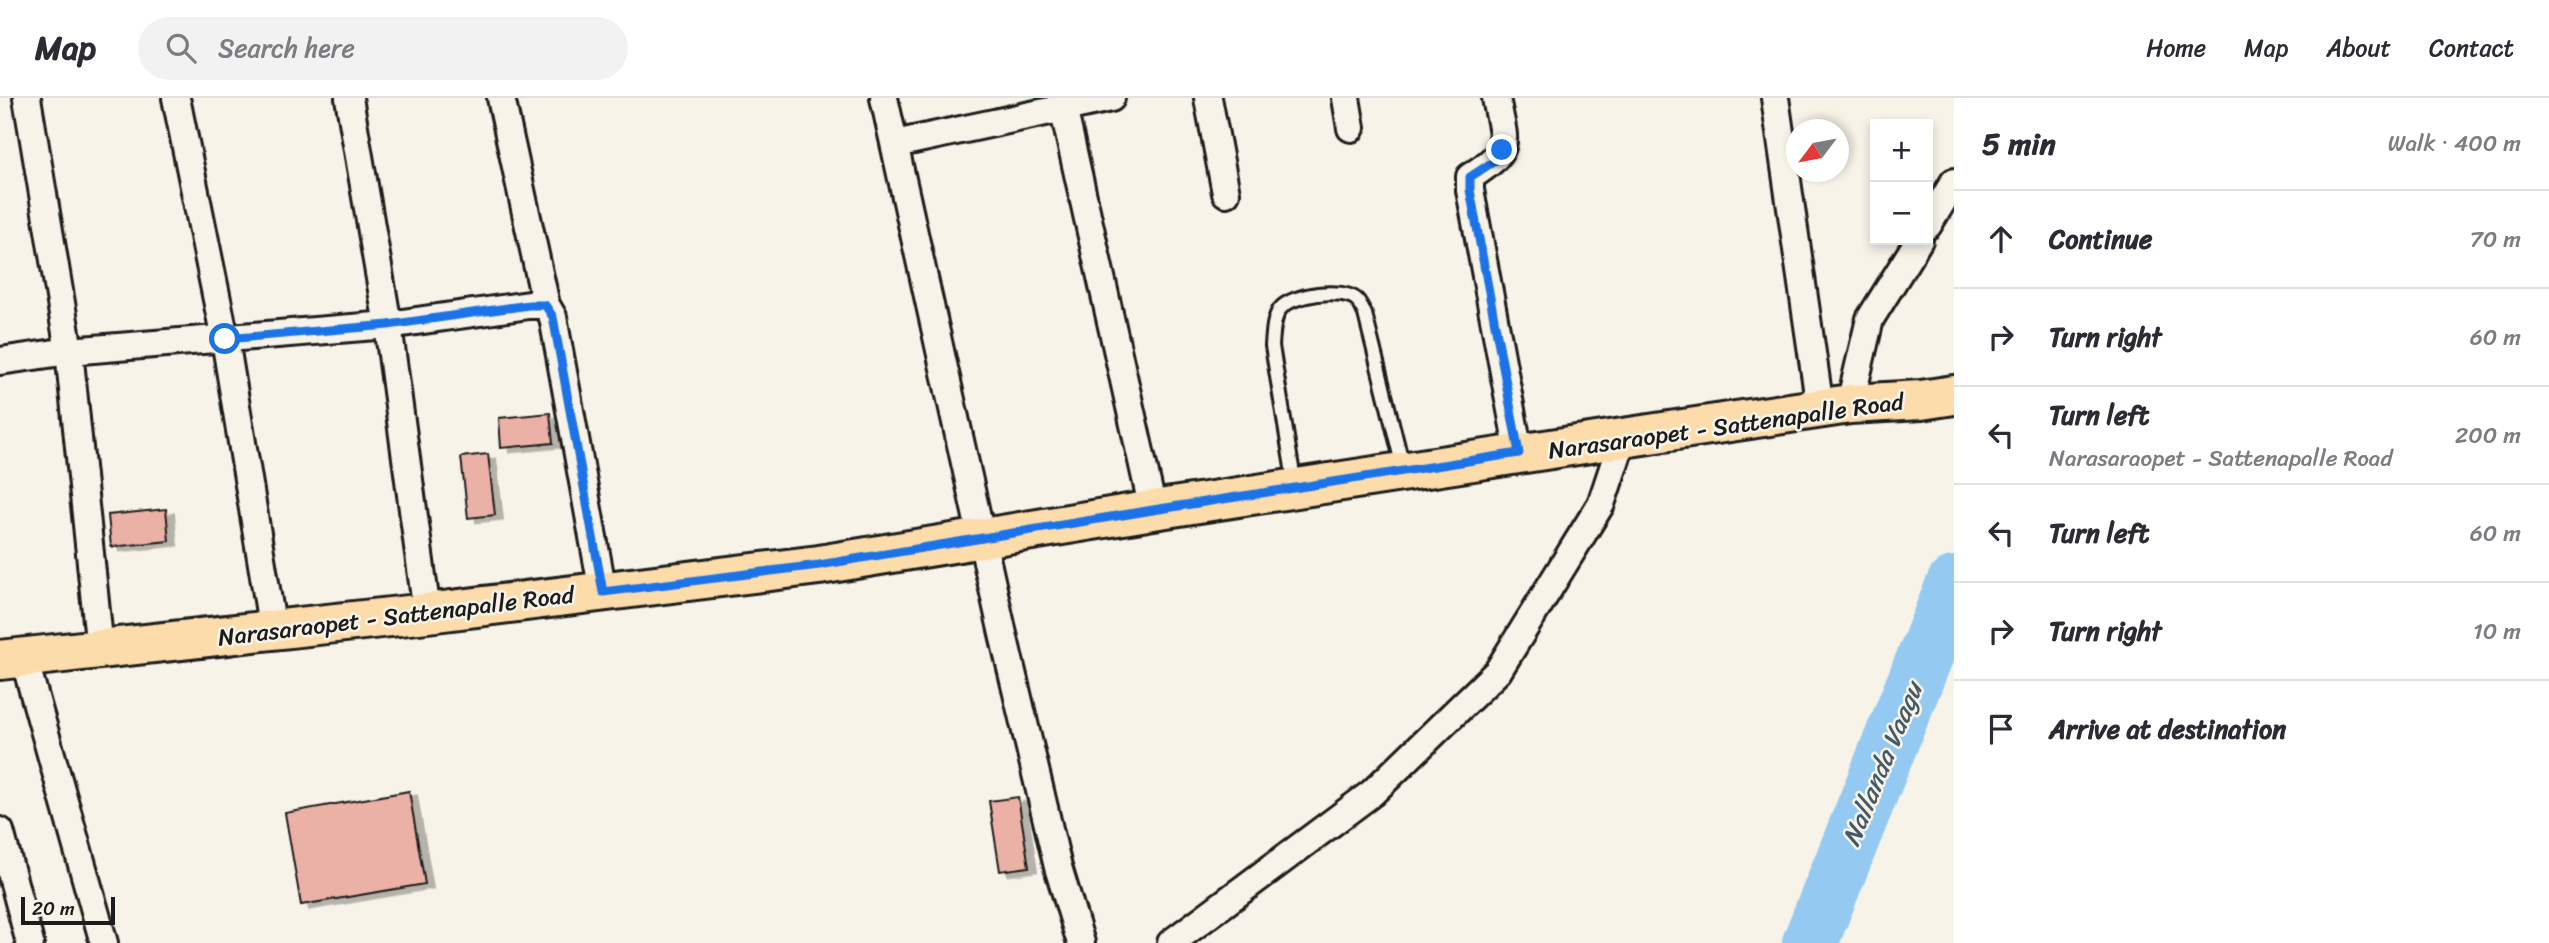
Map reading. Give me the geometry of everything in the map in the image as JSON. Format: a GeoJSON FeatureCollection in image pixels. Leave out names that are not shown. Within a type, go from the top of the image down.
{"type":"FeatureCollection","features":[{"type":"Feature","properties":{"kind":"main road","name":"Narasaraopet - Sattenapalle Road"},"geometry":{"type":"LineString","coordinates":[[12,659],[427,613],[819,565],[1519,453],[1835,406],[1937,398]]}},
{"type":"Feature","properties":{"kind":"street"},"geometry":{"type":"LineString","coordinates":[[27,98],[69,351],[100,650]]}},
{"type":"Feature","properties":{"kind":"street"},"geometry":{"type":"LineString","coordinates":[[176,98],[225,339],[272,631]]}},
{"type":"Feature","properties":{"kind":"street"},"geometry":{"type":"LineString","coordinates":[[349,98],[388,325],[427,613]]}},
{"type":"Feature","properties":{"kind":"street"},"geometry":{"type":"LineString","coordinates":[[501,98],[545,305],[553,317],[603,592]]}},
{"type":"Feature","properties":{"kind":"street"},"geometry":{"type":"LineString","coordinates":[[884,98],[1055,854],[1081,943]]}},
{"type":"Feature","properties":{"kind":"street"},"geometry":{"type":"LineString","coordinates":[[895,144],[1063,103],[1111,98]]}},
{"type":"Feature","properties":{"kind":"street"},"geometry":{"type":"LineString","coordinates":[[1208,98],[1226,193]]}},
{"type":"Feature","properties":{"kind":"street"},"geometry":{"type":"LineString","coordinates":[[1346,98],[1351,128]]}},
{"type":"Feature","properties":{"kind":"street"},"geometry":{"type":"LineString","coordinates":[[1496,98],[1504,139],[1502,150],[1496,160],[1470,177],[1470,190],[1519,453]]}},
{"type":"Feature","properties":{"kind":"street"},"geometry":{"type":"LineString","coordinates":[[1775,98],[1835,406]]}},
{"type":"Feature","properties":{"kind":"street"},"geometry":{"type":"LineString","coordinates":[[1063,103],[1153,510]]}},
{"type":"Feature","properties":{"kind":"street"},"geometry":{"type":"LineString","coordinates":[[1933,217],[1954,182]]}},
{"type":"Feature","properties":{"kind":"street"},"geometry":{"type":"LineString","coordinates":[[1835,406],[1870,319],[1916,245]]}},
{"type":"Feature","properties":{"kind":"street"},"geometry":{"type":"LineString","coordinates":[[0,361],[69,351],[388,325],[545,305]]}},
{"type":"Feature","properties":{"kind":"street"},"geometry":{"type":"LineString","coordinates":[[1171,943],[1372,793],[1498,671],[1601,504],[1623,438]]}},
{"type":"Feature","properties":{"kind":"street"},"geometry":{"type":"LineString","coordinates":[[12,659],[104,943]]}},
{"type":"Feature","properties":{"kind":"street"},"geometry":{"type":"LineString","coordinates":[[0,831],[30,943]]}},
{"type":"Feature","properties":{"kind":"lane"},"geometry":{"type":"LineString","coordinates":[[1296,488],[1272,346],[1273,325],[1281,308],[1300,296],[1344,293],[1357,300],[1365,314],[1404,471]]}},
{"type":"Feature","properties":{"kind":"building"},"geometry":{"type":"Polygon","coordinates":[[[550,413],[553,443],[501,448],[499,418],[550,413]]]}},
{"type":"Feature","properties":{"kind":"building"},"geometry":{"type":"Polygon","coordinates":[[[488,454],[495,515],[468,518],[461,457],[488,454]]]}},
{"type":"Feature","properties":{"kind":"building"},"geometry":{"type":"Polygon","coordinates":[[[166,509],[169,541],[111,547],[108,515],[166,509]]]}},
{"type":"Feature","properties":{"kind":"building"},"geometry":{"type":"Polygon","coordinates":[[[409,791],[425,884],[301,905],[285,813],[409,791]]]}},
{"type":"Feature","properties":{"kind":"building"},"geometry":{"type":"Polygon","coordinates":[[[1018,797],[1029,867],[1000,871],[989,801],[1018,797]]]}},
{"type":"Feature","properties":{"kind":"waterway","name":"Nallanda Vaagu"},"geometry":{"type":"LineString","coordinates":[[1810,943],[1954,584]]}},
{"type":"Feature","properties":{"kind":"route"},"geometry":{"type":"LineString","coordinates":[[225,339],[388,325],[545,305],[553,317],[603,592],[819,565],[1519,453],[1470,190],[1470,177],[1496,160],[1502,150]]}}]}
